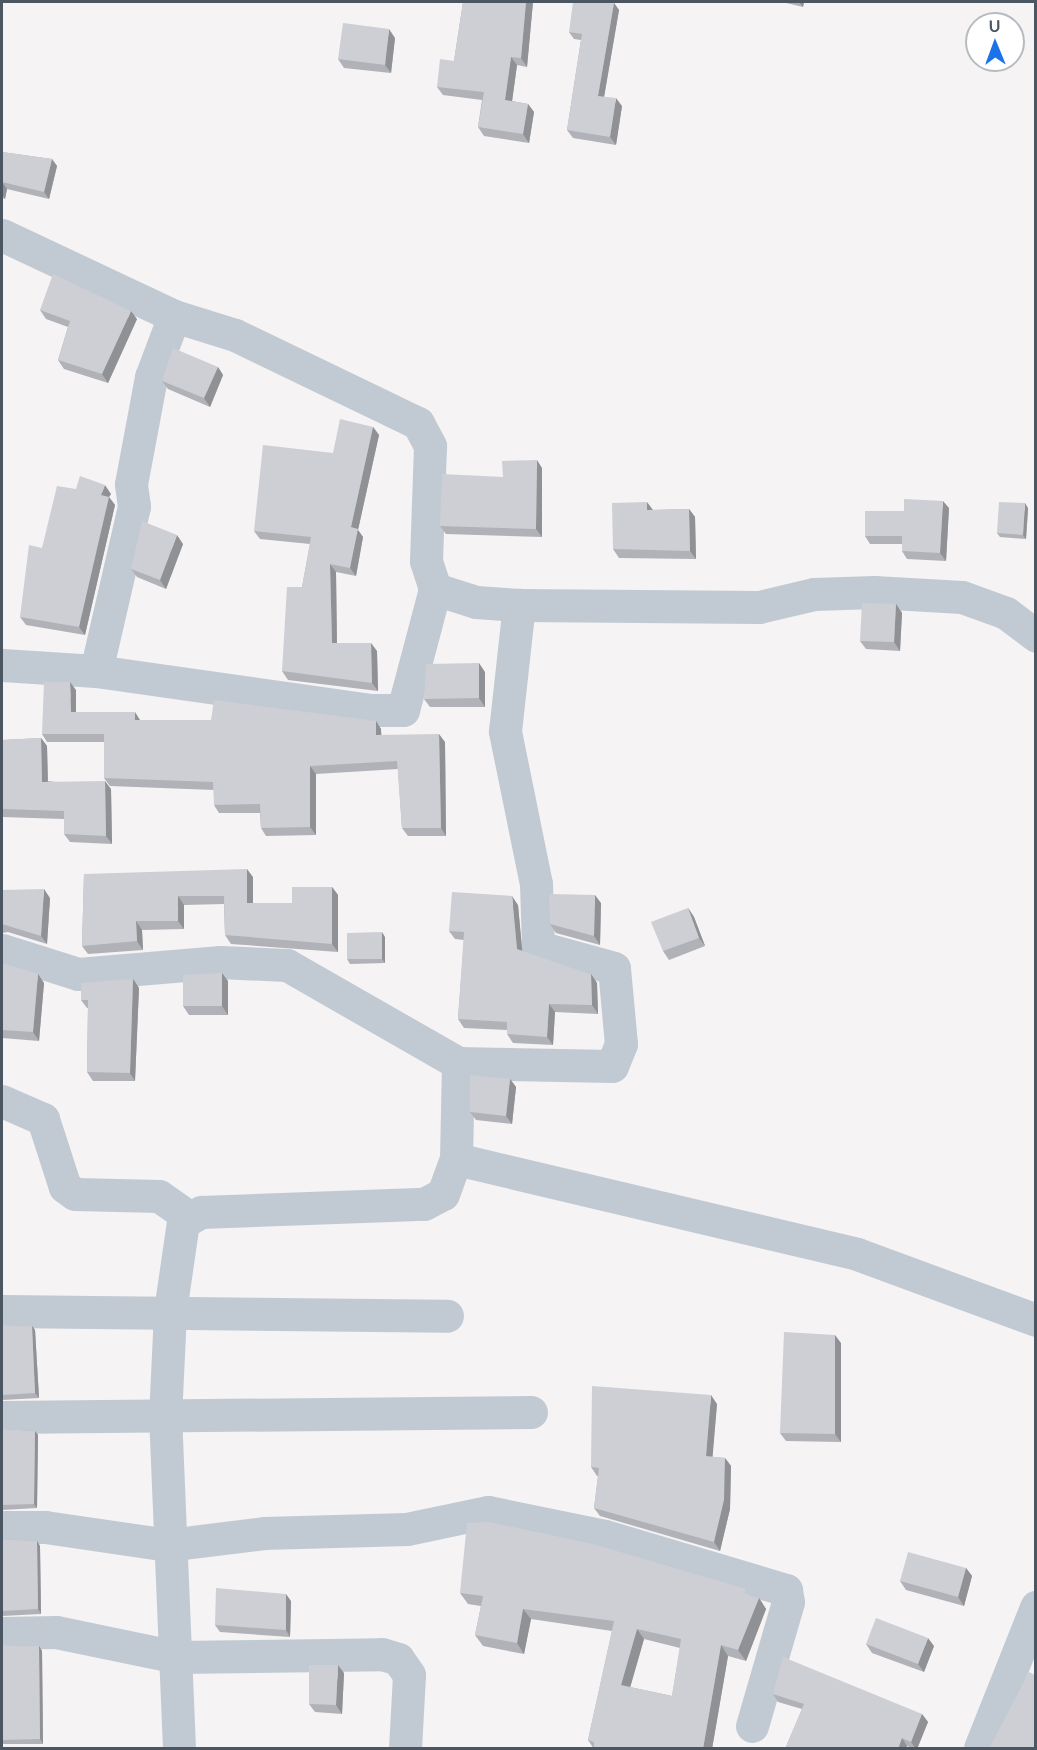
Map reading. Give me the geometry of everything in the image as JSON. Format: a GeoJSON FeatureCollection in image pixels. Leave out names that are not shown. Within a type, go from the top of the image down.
{"type":"FeatureCollection","features":[{"type":"Feature","properties":{"kind":"street"},"geometry":{"type":"LineString","coordinates":[[2,235],[174,316],[235,335],[427,432],[426,561],[435,589],[403,710],[369,710],[96,671],[2,665]]}},
{"type":"Feature","properties":{"kind":"street"},"geometry":{"type":"LineString","coordinates":[[96,671],[134,506],[131,484],[151,377],[174,316]]}},
{"type":"Feature","properties":{"kind":"street"},"geometry":{"type":"LineString","coordinates":[[435,589],[476,602],[519,605],[631,602],[759,607],[814,594],[874,592],[962,597],[1006,613],[1035,636]]}},
{"type":"Feature","properties":{"kind":"street"},"geometry":{"type":"LineString","coordinates":[[2,950],[78,974],[220,962],[287,965],[458,1063],[589,1068],[612,1066],[621,1044],[614,968],[538,947],[536,884],[505,731],[519,605]]}},
{"type":"Feature","properties":{"kind":"street"},"geometry":{"type":"LineString","coordinates":[[179,1749],[177,1657],[168,1545],[165,1418],[170,1311],[183,1222],[189,1217],[365,1202],[424,1204],[443,1194],[456,1159],[458,1063]]}},
{"type":"Feature","properties":{"kind":"street"},"geometry":{"type":"LineString","coordinates":[[2,1101],[43,1119],[65,1187],[75,1194],[159,1196],[189,1217]]}},
{"type":"Feature","properties":{"kind":"street"},"geometry":{"type":"LineString","coordinates":[[456,1159],[857,1254],[1035,1320]]}},
{"type":"Feature","properties":{"kind":"street"},"geometry":{"type":"LineString","coordinates":[[2,1311],[170,1311],[447,1316]]}},
{"type":"Feature","properties":{"kind":"street"},"geometry":{"type":"LineString","coordinates":[[2,1418],[165,1418],[531,1412]]}},
{"type":"Feature","properties":{"kind":"street"},"geometry":{"type":"LineString","coordinates":[[2,1527],[45,1527],[168,1545],[264,1533],[407,1529],[489,1512],[605,1536],[786,1590],[788,1602],[752,1726]]}},
{"type":"Feature","properties":{"kind":"street"},"geometry":{"type":"LineString","coordinates":[[980,1749],[1035,1608]]}},
{"type":"Feature","properties":{"kind":"street"},"geometry":{"type":"LineString","coordinates":[[2,1633],[56,1632],[177,1657],[284,1652],[398,1659],[409,1675],[405,1749]]}},
{"type":"Feature","properties":{"kind":"building"},"geometry":{"type":"Polygon","coordinates":[[[463,2],[526,2],[521,58],[511,57],[505,100],[528,104],[523,134],[478,127],[484,92],[437,87],[440,59],[454,61],[463,2]]]}},
{"type":"Feature","properties":{"kind":"building"},"geometry":{"type":"Polygon","coordinates":[[[573,2],[614,3],[598,96],[616,98],[610,137],[567,130],[582,34],[569,32],[573,2]]]}},
{"type":"Feature","properties":{"kind":"building"},"geometry":{"type":"Polygon","coordinates":[[[343,23],[389,29],[385,65],[338,59],[343,23]]]}},
{"type":"Feature","properties":{"kind":"building"},"geometry":{"type":"Polygon","coordinates":[[[2,152],[52,159],[44,192],[2,182],[2,152]]]}},
{"type":"Feature","properties":{"kind":"building"},"geometry":{"type":"Polygon","coordinates":[[[53,274],[131,311],[102,374],[58,360],[70,321],[40,310],[53,274]]]}},
{"type":"Feature","properties":{"kind":"building"},"geometry":{"type":"Polygon","coordinates":[[[173,348],[218,367],[204,398],[162,381],[173,348]]]}},
{"type":"Feature","properties":{"kind":"building"},"geometry":{"type":"Polygon","coordinates":[[[340,419],[373,427],[351,527],[358,529],[350,568],[330,564],[332,643],[371,643],[372,683],[282,671],[287,587],[302,587],[311,537],[254,531],[263,445],[333,453],[340,419]]]}},
{"type":"Feature","properties":{"kind":"building"},"geometry":{"type":"Polygon","coordinates":[[[537,460],[536,529],[440,526],[442,474],[503,477],[502,461],[537,460]]]}},
{"type":"Feature","properties":{"kind":"building"},"geometry":{"type":"Polygon","coordinates":[[[80,476],[105,485],[101,495],[109,497],[79,627],[20,617],[29,545],[42,548],[57,486],[76,489],[80,476]]]}},
{"type":"Feature","properties":{"kind":"building"},"geometry":{"type":"Polygon","coordinates":[[[904,499],[943,501],[940,553],[902,551],[902,536],[865,536],[865,511],[904,511],[904,499]]]}},
{"type":"Feature","properties":{"kind":"building"},"geometry":{"type":"Polygon","coordinates":[[[647,502],[647,510],[689,509],[690,551],[613,549],[612,503],[647,502]]]}},
{"type":"Feature","properties":{"kind":"building"},"geometry":{"type":"Polygon","coordinates":[[[999,502],[1025,503],[1023,535],[997,533],[999,502]]]}},
{"type":"Feature","properties":{"kind":"building"},"geometry":{"type":"Polygon","coordinates":[[[142,521],[177,535],[160,580],[131,569],[142,521]]]}},
{"type":"Feature","properties":{"kind":"building"},"geometry":{"type":"Polygon","coordinates":[[[862,603],[896,604],[894,642],[860,641],[862,603]]]}},
{"type":"Feature","properties":{"kind":"building"},"geometry":{"type":"Polygon","coordinates":[[[479,663],[479,698],[424,699],[426,664],[479,663]]]}},
{"type":"Feature","properties":{"kind":"building"},"geometry":{"type":"Polygon","coordinates":[[[44,682],[70,682],[71,712],[135,712],[135,720],[211,720],[214,700],[376,721],[376,735],[439,734],[441,828],[402,828],[397,761],[310,766],[310,827],[261,828],[260,804],[214,805],[213,782],[104,778],[104,734],[42,734],[44,682]]]}},
{"type":"Feature","properties":{"kind":"building"},"geometry":{"type":"Polygon","coordinates":[[[41,738],[42,782],[105,781],[106,836],[64,834],[64,811],[2,809],[2,740],[41,738]]]}},
{"type":"Feature","properties":{"kind":"building"},"geometry":{"type":"Polygon","coordinates":[[[247,869],[247,903],[292,903],[292,887],[332,887],[332,944],[225,935],[224,896],[178,896],[178,921],[136,921],[137,941],[82,946],[84,874],[247,869]]]}},
{"type":"Feature","properties":{"kind":"building"},"geometry":{"type":"Polygon","coordinates":[[[44,889],[41,936],[2,924],[2,890],[44,889]]]}},
{"type":"Feature","properties":{"kind":"building"},"geometry":{"type":"Polygon","coordinates":[[[452,892],[512,896],[517,949],[591,974],[592,1005],[549,1004],[547,1037],[507,1034],[507,1022],[458,1019],[464,932],[449,931],[452,892]]]}},
{"type":"Feature","properties":{"kind":"building"},"geometry":{"type":"Polygon","coordinates":[[[549,894],[595,895],[594,936],[550,924],[549,894]]]}},
{"type":"Feature","properties":{"kind":"building"},"geometry":{"type":"Polygon","coordinates":[[[688,908],[699,938],[663,951],[651,922],[688,908]]]}},
{"type":"Feature","properties":{"kind":"building"},"geometry":{"type":"Polygon","coordinates":[[[382,932],[382,959],[347,959],[347,933],[382,932]]]}},
{"type":"Feature","properties":{"kind":"building"},"geometry":{"type":"Polygon","coordinates":[[[2,963],[38,974],[33,1032],[2,1030],[2,963]]]}},
{"type":"Feature","properties":{"kind":"building"},"geometry":{"type":"Polygon","coordinates":[[[222,973],[222,1006],[183,1006],[183,975],[222,973]]]}},
{"type":"Feature","properties":{"kind":"building"},"geometry":{"type":"Polygon","coordinates":[[[133,979],[130,1073],[87,1072],[88,1000],[81,1000],[81,983],[133,979]]]}},
{"type":"Feature","properties":{"kind":"building"},"geometry":{"type":"Polygon","coordinates":[[[470,1075],[510,1079],[506,1116],[470,1112],[470,1075]]]}},
{"type":"Feature","properties":{"kind":"building"},"geometry":{"type":"Polygon","coordinates":[[[2,1325],[32,1326],[35,1393],[2,1395],[2,1325]]]}},
{"type":"Feature","properties":{"kind":"building"},"geometry":{"type":"Polygon","coordinates":[[[784,1332],[835,1335],[835,1434],[780,1433],[784,1332]]]}},
{"type":"Feature","properties":{"kind":"building"},"geometry":{"type":"Polygon","coordinates":[[[592,1386],[711,1395],[706,1456],[725,1458],[724,1500],[714,1542],[594,1508],[599,1468],[591,1467],[592,1386]]]}},
{"type":"Feature","properties":{"kind":"building"},"geometry":{"type":"Polygon","coordinates":[[[2,1429],[35,1431],[34,1504],[2,1505],[2,1429]]]}},
{"type":"Feature","properties":{"kind":"building"},"geometry":{"type":"Polygon","coordinates":[[[489,1522],[593,1544],[746,1589],[744,1593],[759,1598],[738,1650],[721,1645],[703,1749],[594,1749],[594,1742],[588,1740],[614,1621],[523,1609],[517,1643],[475,1635],[483,1596],[460,1593],[467,1523],[489,1522]],[[637,1629],[621,1685],[672,1696],[681,1639],[637,1629]]]}},
{"type":"Feature","properties":{"kind":"building"},"geometry":{"type":"Polygon","coordinates":[[[2,1539],[37,1541],[38,1609],[2,1611],[2,1539]]]}},
{"type":"Feature","properties":{"kind":"building"},"geometry":{"type":"Polygon","coordinates":[[[908,1552],[966,1568],[958,1597],[900,1581],[908,1552]]]}},
{"type":"Feature","properties":{"kind":"building"},"geometry":{"type":"Polygon","coordinates":[[[216,1588],[286,1594],[286,1630],[215,1625],[216,1588]]]}},
{"type":"Feature","properties":{"kind":"building"},"geometry":{"type":"Polygon","coordinates":[[[876,1618],[928,1638],[918,1664],[866,1644],[876,1618]]]}},
{"type":"Feature","properties":{"kind":"building"},"geometry":{"type":"Polygon","coordinates":[[[2,1645],[39,1646],[40,1739],[2,1740],[2,1645]]]}},
{"type":"Feature","properties":{"kind":"building"},"geometry":{"type":"Polygon","coordinates":[[[783,1657],[922,1714],[911,1742],[902,1738],[898,1749],[785,1749],[804,1704],[773,1694],[783,1657]]]}},
{"type":"Feature","properties":{"kind":"building"},"geometry":{"type":"Polygon","coordinates":[[[309,1665],[338,1665],[336,1705],[309,1704],[309,1665]]]}},
{"type":"Feature","properties":{"kind":"building"},"geometry":{"type":"Polygon","coordinates":[[[1029,1672],[1035,1675],[1035,1749],[989,1749],[1029,1672]]]}}]}
